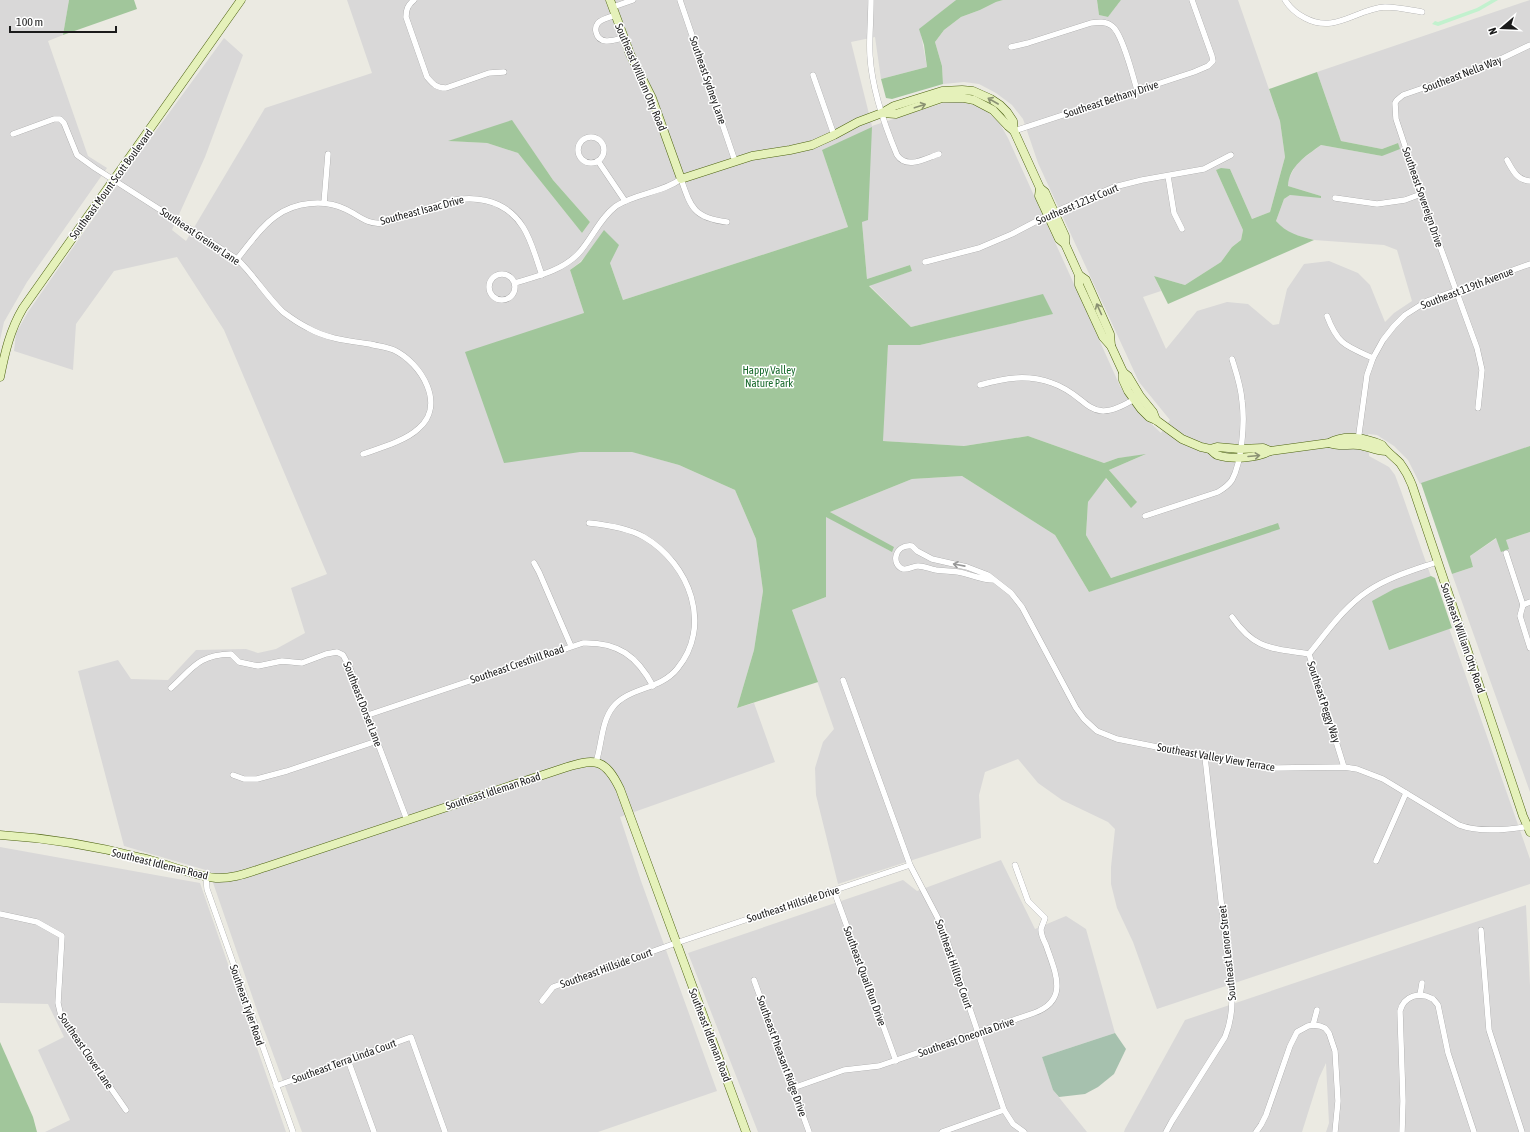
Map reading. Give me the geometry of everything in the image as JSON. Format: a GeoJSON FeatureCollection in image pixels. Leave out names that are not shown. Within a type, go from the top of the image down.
{"type":"FeatureCollection","features":[{"type":"Feature","properties":{"kind":"street","name":"Southeast Mount Scott Boulevard"},"geometry":{"type":"LineString","coordinates":[[0,377],[7,343],[17,318],[35,289],[241,0]]}},
{"type":"Feature","properties":{"kind":"street"},"geometry":{"type":"LineString","coordinates":[[414,0],[408,5],[406,17],[427,77],[433,84],[439,88],[446,88],[489,73],[504,72]]}},
{"type":"Feature","properties":{"kind":"street"},"geometry":{"type":"LineString","coordinates":[[611,3],[633,0]]}},
{"type":"Feature","properties":{"kind":"street","name":"Southeast Sydney Lane"},"geometry":{"type":"LineString","coordinates":[[680,0],[735,160]]}},
{"type":"Feature","properties":{"kind":"street"},"geometry":{"type":"LineString","coordinates":[[871,0],[870,56],[875,88],[894,148],[900,159],[904,162],[912,163],[939,154]]}},
{"type":"Feature","properties":{"kind":"street","name":"Southeast Bethany Drive"},"geometry":{"type":"LineString","coordinates":[[1014,131],[1194,72],[1208,66],[1213,61],[1212,56],[1192,0]]}},
{"type":"Feature","properties":{"kind":"street"},"geometry":{"type":"LineString","coordinates":[[1285,0],[1292,10],[1300,16],[1310,21],[1330,24],[1386,7],[1422,12]]}},
{"type":"Feature","properties":{"kind":"street","name":"Southeast William Otty Road"},"geometry":{"type":"LineString","coordinates":[[611,3],[623,38],[652,98],[681,179],[735,160],[801,148],[834,135],[858,122],[882,113],[896,114],[942,98],[952,97],[974,100],[993,110],[1014,131],[1040,188],[1045,192],[1051,214],[1065,236],[1065,244],[1079,275],[1079,285],[1103,337],[1111,346],[1123,372],[1128,376],[1137,398],[1153,412],[1156,420],[1182,439],[1201,447],[1210,449],[1217,447],[1240,453],[1263,448],[1270,451],[1329,443],[1336,439],[1382,445],[1386,451],[1400,463],[1408,475],[1436,562],[1529,828]]}},
{"type":"Feature","properties":{"kind":"street"},"geometry":{"type":"LineString","coordinates":[[616,15],[598,23],[596,33],[600,39],[606,42],[623,38]]}},
{"type":"Feature","properties":{"kind":"street"},"geometry":{"type":"LineString","coordinates":[[1011,47],[1091,23],[1106,23],[1111,25],[1119,35],[1137,90]]}},
{"type":"Feature","properties":{"kind":"street","name":"Southeast Nella Way"},"geometry":{"type":"LineString","coordinates":[[1395,103],[1403,95],[1484,67],[1530,45]]}},
{"type":"Feature","properties":{"kind":"street"},"geometry":{"type":"LineString","coordinates":[[813,75],[834,135]]}},
{"type":"Feature","properties":{"kind":"street","name":"Southeast Sovereign Drive"},"geometry":{"type":"LineString","coordinates":[[1395,103],[1396,119],[1421,194],[1477,348],[1482,370],[1478,408]]}},
{"type":"Feature","properties":{"kind":"street","name":"Southeast Greiner Lane"},"geometry":{"type":"LineString","coordinates":[[13,134],[54,119],[60,119],[64,123],[77,155],[237,259],[247,269],[271,300],[298,322],[322,334],[393,349],[408,360],[425,381],[429,390],[431,400],[430,409],[424,424],[412,434],[363,454]]}},
{"type":"Feature","properties":{"kind":"street"},"geometry":{"type":"LineString","coordinates":[[594,136],[602,142],[604,151],[602,157],[598,161],[586,163],[579,156],[577,150],[579,142],[583,138],[594,136]]}},
{"type":"Feature","properties":{"kind":"street"},"geometry":{"type":"LineString","coordinates":[[324,203],[328,154]]}},
{"type":"Feature","properties":{"kind":"street","name":"Southeast 121st Court"},"geometry":{"type":"LineString","coordinates":[[925,262],[979,248],[1012,234],[1051,214],[1114,187],[1142,180],[1204,169],[1231,155]]}},
{"type":"Feature","properties":{"kind":"street"},"geometry":{"type":"LineString","coordinates":[[1507,160],[1517,177],[1530,181]]}},
{"type":"Feature","properties":{"kind":"street"},"geometry":{"type":"LineString","coordinates":[[598,161],[625,201]]}},
{"type":"Feature","properties":{"kind":"street"},"geometry":{"type":"LineString","coordinates":[[1168,176],[1174,213],[1182,229]]}},
{"type":"Feature","properties":{"kind":"street"},"geometry":{"type":"LineString","coordinates":[[515,283],[556,270],[571,260],[579,253],[603,218],[625,201],[672,186],[681,179],[688,201],[698,214],[705,218],[727,222]]}},
{"type":"Feature","properties":{"kind":"street"},"geometry":{"type":"LineString","coordinates":[[1335,198],[1377,204],[1405,200],[1421,194]]}},
{"type":"Feature","properties":{"kind":"street","name":"Southeast Isaac Drive"},"geometry":{"type":"LineString","coordinates":[[237,259],[266,225],[276,216],[295,207],[324,203],[343,208],[365,220],[380,223],[456,199],[474,198],[494,202],[509,212],[522,225],[542,275]]}},
{"type":"Feature","properties":{"kind":"street","name":"Southeast 119th Avenue"},"geometry":{"type":"LineString","coordinates":[[1358,441],[1367,375],[1373,358],[1383,340],[1394,326],[1405,315],[1427,301],[1530,264]]}},
{"type":"Feature","properties":{"kind":"street"},"geometry":{"type":"LineString","coordinates":[[497,275],[508,275],[515,283],[515,291],[510,298],[499,300],[493,297],[490,292],[490,281],[497,275]]}},
{"type":"Feature","properties":{"kind":"street"},"geometry":{"type":"LineString","coordinates":[[1327,316],[1332,329],[1340,342],[1373,358]]}},
{"type":"Feature","properties":{"kind":"street"},"geometry":{"type":"LineString","coordinates":[[1145,516],[1218,492],[1232,480],[1240,453],[1244,418],[1241,390],[1232,359]]}},
{"type":"Feature","properties":{"kind":"street"},"geometry":{"type":"LineString","coordinates":[[980,385],[1013,377],[1040,379],[1064,388],[1087,406],[1100,411],[1114,409],[1137,398]]}},
{"type":"Feature","properties":{"kind":"street"},"geometry":{"type":"LineString","coordinates":[[589,523],[610,525],[633,532],[654,544],[680,571],[693,602],[695,623],[691,645],[686,657],[676,671],[668,678],[653,686],[626,697],[613,707],[606,720],[596,762]]}},
{"type":"Feature","properties":{"kind":"street","name":"Southeast Valley View Terrace"},"geometry":{"type":"LineString","coordinates":[[994,580],[987,580],[957,572],[947,572],[917,566],[911,569],[902,569],[898,565],[895,558],[897,551],[903,546],[912,546],[917,551],[932,559],[980,571],[988,575],[1011,593],[1022,607],[1076,708],[1089,725],[1103,735],[1253,766],[1277,768],[1344,767],[1374,775],[1466,827],[1483,829],[1529,828]]}},
{"type":"Feature","properties":{"kind":"street"},"geometry":{"type":"LineString","coordinates":[[1506,553],[1524,605],[1520,616],[1530,648]]}},
{"type":"Feature","properties":{"kind":"street","name":"Southeast Peggy Way"},"geometry":{"type":"LineString","coordinates":[[1344,767],[1309,654],[1345,611],[1364,594],[1393,578],[1436,562]]}},
{"type":"Feature","properties":{"kind":"street"},"geometry":{"type":"LineString","coordinates":[[534,563],[572,646]]}},
{"type":"Feature","properties":{"kind":"street"},"geometry":{"type":"LineString","coordinates":[[1524,605],[1530,602]]}},
{"type":"Feature","properties":{"kind":"street"},"geometry":{"type":"LineString","coordinates":[[1232,616],[1241,629],[1258,643],[1276,649],[1309,654]]}},
{"type":"Feature","properties":{"kind":"street","name":"Southeast Cresthill Road"},"geometry":{"type":"LineString","coordinates":[[368,715],[583,643],[608,645],[618,648],[638,663],[653,686]]}},
{"type":"Feature","properties":{"kind":"street","name":"Southeast Dorset Lane"},"geometry":{"type":"LineString","coordinates":[[170,688],[201,660],[211,656],[231,654],[239,662],[258,666],[282,661],[302,663],[326,654],[338,652],[343,654],[347,660],[363,707],[368,715],[407,820]]}},
{"type":"Feature","properties":{"kind":"street","name":"Southeast Hilltop Court"},"geometry":{"type":"LineString","coordinates":[[843,680],[910,865],[942,926],[1004,1110],[1013,1124],[1024,1132]]}},
{"type":"Feature","properties":{"kind":"street"},"geometry":{"type":"LineString","coordinates":[[233,775],[244,779],[257,779],[287,771],[377,741]]}},
{"type":"Feature","properties":{"kind":"street","name":"Southeast Lenore Street"},"geometry":{"type":"LineString","coordinates":[[1166,1132],[1225,1037],[1229,1028],[1231,1015],[1232,999],[1205,757]]}},
{"type":"Feature","properties":{"kind":"street","name":"Southeast Idleman Road"},"geometry":{"type":"LineString","coordinates":[[0,835],[48,840],[122,853],[206,876],[226,878],[252,872],[582,762],[596,762],[611,772],[620,789],[746,1132]]}},
{"type":"Feature","properties":{"kind":"street"},"geometry":{"type":"LineString","coordinates":[[1376,861],[1406,793]]}},
{"type":"Feature","properties":{"kind":"street","name":"Southeast Hillside Drive"},"geometry":{"type":"LineString","coordinates":[[676,943],[910,865]]}},
{"type":"Feature","properties":{"kind":"street","name":"Southeast Oneonta Drive"},"geometry":{"type":"LineString","coordinates":[[793,1088],[844,1070],[869,1068],[896,1061],[1041,1011],[1051,1004],[1057,992],[1056,979],[1041,931],[1045,918],[1028,901],[1015,865]]}},
{"type":"Feature","properties":{"kind":"street","name":"Southeast Tyler Road"},"geometry":{"type":"LineString","coordinates":[[206,876],[207,890],[293,1132]]}},
{"type":"Feature","properties":{"kind":"street","name":"Southeast Quail Run Drive"},"geometry":{"type":"LineString","coordinates":[[834,891],[896,1061]]}},
{"type":"Feature","properties":{"kind":"street","name":"Southeast Clover Lane"},"geometry":{"type":"LineString","coordinates":[[0,914],[37,922],[62,936],[58,1003],[61,1016],[126,1110]]}},
{"type":"Feature","properties":{"kind":"street"},"geometry":{"type":"LineString","coordinates":[[1481,930],[1489,1030],[1522,1132]]}},
{"type":"Feature","properties":{"kind":"street","name":"Southeast Hillside Court"},"geometry":{"type":"LineString","coordinates":[[542,1001],[553,987],[676,943]]}},
{"type":"Feature","properties":{"kind":"street","name":"Southeast Pheasant Ridge Drive"},"geometry":{"type":"LineString","coordinates":[[754,980],[809,1132]]}},
{"type":"Feature","properties":{"kind":"street"},"geometry":{"type":"LineString","coordinates":[[1420,995],[1422,983]]}},
{"type":"Feature","properties":{"kind":"street"},"geometry":{"type":"LineString","coordinates":[[1402,1132],[1403,1100],[1400,1011],[1406,999],[1412,996],[1420,995],[1433,999],[1438,1005],[1448,1053],[1474,1132]]}},
{"type":"Feature","properties":{"kind":"street"},"geometry":{"type":"LineString","coordinates":[[1313,1025],[1317,1010]]}},
{"type":"Feature","properties":{"kind":"street"},"geometry":{"type":"LineString","coordinates":[[1256,1132],[1266,1115],[1293,1040],[1301,1029],[1313,1025],[1325,1028],[1329,1033],[1335,1051],[1338,1101],[1335,1132]]}},
{"type":"Feature","properties":{"kind":"street","name":"Southeast Terra Linda Court"},"geometry":{"type":"LineString","coordinates":[[276,1086],[411,1037],[445,1132]]}},
{"type":"Feature","properties":{"kind":"street"},"geometry":{"type":"LineString","coordinates":[[348,1060],[374,1132]]}},
{"type":"Feature","properties":{"kind":"street"},"geometry":{"type":"LineString","coordinates":[[942,1132],[1004,1110]]}},
{"type":"Feature","properties":{"kind":"shaded area"},"geometry":{"type":"Polygon","coordinates":[[[0,0],[69,0],[63,35],[48,41],[88,156],[107,168],[27,282],[4,322],[0,340],[0,0]]]}},
{"type":"Feature","properties":{"kind":"shaded area"},"geometry":{"type":"Polygon","coordinates":[[[347,0],[956,0],[920,29],[927,67],[881,79],[875,37],[851,42],[872,126],[943,103],[955,102],[962,102],[977,106],[986,111],[999,122],[1008,138],[1120,386],[1136,409],[1161,433],[1170,420],[1139,382],[1038,163],[1023,119],[1012,105],[996,93],[979,84],[964,82],[943,84],[942,66],[935,42],[944,30],[961,17],[1003,0],[1097,0],[1099,15],[1108,17],[1121,0],[1238,0],[1280,121],[1285,157],[1270,212],[1252,219],[1230,169],[1216,170],[1243,230],[1241,240],[1232,247],[1221,262],[1185,285],[1154,276],[1161,291],[1143,297],[1166,349],[1197,311],[1227,302],[1248,304],[1273,325],[1279,324],[1287,289],[1304,264],[1329,261],[1358,273],[1370,285],[1385,322],[1394,313],[1412,301],[1397,250],[1384,245],[1314,240],[1292,234],[1282,228],[1276,221],[1284,199],[1290,195],[1321,197],[1288,186],[1288,180],[1297,163],[1321,145],[1382,156],[1398,143],[1382,149],[1341,141],[1317,72],[1530,0],[1530,446],[1420,484],[1408,460],[1394,446],[1377,435],[1368,434],[1369,456],[1389,467],[1395,475],[1401,491],[1530,859],[1530,884],[1157,1009],[1133,942],[1117,908],[1111,884],[1111,867],[1115,829],[1108,822],[1062,800],[1038,783],[1018,759],[985,772],[979,795],[981,838],[838,884],[816,795],[815,768],[823,742],[834,729],[792,610],[826,597],[826,516],[892,552],[830,512],[912,479],[962,476],[1055,535],[1089,592],[1277,523],[1111,578],[1086,535],[1088,502],[1105,478],[1131,507],[1136,501],[1109,470],[1144,455],[1118,458],[1104,463],[1028,436],[964,446],[882,441],[888,345],[920,345],[1052,314],[1043,295],[911,327],[869,285],[912,271],[910,265],[867,279],[862,222],[822,150],[848,227],[623,300],[610,263],[589,252],[570,270],[584,313],[580,452],[633,452],[679,465],[735,490],[756,539],[763,591],[754,650],[737,708],[754,703],[775,762],[620,817],[641,881],[717,1091],[598,1132],[302,1132],[259,1016],[209,871],[124,846],[78,671],[118,660],[131,679],[168,680],[196,650],[246,649],[258,653],[276,649],[305,633],[291,588],[327,574],[224,330],[177,257],[114,271],[76,324],[73,370],[14,351],[16,333],[28,312],[125,173],[224,38],[243,55],[205,157],[172,230],[186,241],[265,108],[372,73],[347,0]],[[512,121],[449,141],[487,143],[518,153],[582,233],[590,222],[553,180],[512,121]]]}},
{"type":"Feature","properties":{"kind":"shaded area"},"geometry":{"type":"Polygon","coordinates":[[[1530,532],[1530,792],[1452,574],[1473,567],[1470,556],[1497,538],[1502,552],[1506,540],[1530,532]]]}},
{"type":"Feature","properties":{"kind":"shaded area"},"geometry":{"type":"Polygon","coordinates":[[[0,847],[200,883],[286,1132],[45,1132],[70,1120],[38,1050],[64,1037],[48,1004],[0,1003],[0,847]]]}},
{"type":"Feature","properties":{"kind":"shaded area"},"geometry":{"type":"Polygon","coordinates":[[[1001,860],[1035,929],[1066,916],[1086,929],[1115,1033],[1042,1057],[1053,1090],[1087,1132],[758,1132],[688,953],[903,880],[917,891],[1001,860]]]}},
{"type":"Feature","properties":{"kind":"shaded area"},"geometry":{"type":"Polygon","coordinates":[[[1526,905],[1530,986],[1530,1132],[1326,1132],[1329,1123],[1326,1063],[1319,1078],[1302,1132],[1124,1132],[1185,1020],[1526,905]]]}},
{"type":"Feature","properties":{"kind":"green space"},"geometry":{"type":"Polygon","coordinates":[[[69,0],[134,0],[137,9],[63,35],[69,0]]]}},
{"type":"Feature","properties":{"kind":"green space"},"geometry":{"type":"Polygon","coordinates":[[[956,0],[1003,0],[961,17],[944,30],[935,42],[942,66],[943,84],[892,99],[886,98],[881,79],[927,67],[924,45],[919,29],[956,0]]]}},
{"type":"Feature","properties":{"kind":"green space"},"geometry":{"type":"Polygon","coordinates":[[[1097,0],[1121,0],[1108,17],[1099,15],[1097,0]]]}},
{"type":"Feature","properties":{"kind":"green space"},"geometry":{"type":"Polygon","coordinates":[[[1491,0],[1498,0],[1479,11],[1438,26],[1432,24],[1435,21],[1438,22],[1477,8],[1491,0]]]}},
{"type":"Feature","properties":{"kind":"green space"},"geometry":{"type":"Polygon","coordinates":[[[1317,72],[1341,141],[1382,149],[1398,143],[1400,149],[1382,156],[1321,145],[1299,162],[1291,173],[1288,186],[1321,196],[1321,198],[1290,195],[1284,199],[1276,221],[1288,231],[1314,240],[1168,304],[1154,276],[1185,285],[1221,262],[1232,247],[1241,240],[1243,230],[1216,170],[1221,168],[1230,169],[1252,219],[1270,212],[1285,157],[1280,121],[1269,89],[1317,72]]]}},
{"type":"Feature","properties":{"kind":"green space"},"geometry":{"type":"Polygon","coordinates":[[[512,120],[553,180],[590,222],[582,233],[518,153],[487,143],[448,141],[512,120]]]}},
{"type":"Feature","properties":{"kind":"green space","name":"Happy Valley Nature Park"},"geometry":{"type":"Polygon","coordinates":[[[872,127],[868,220],[862,222],[867,279],[910,265],[912,271],[869,286],[911,327],[1043,294],[1053,314],[920,345],[888,345],[883,441],[964,446],[1028,436],[1104,463],[1118,458],[1146,454],[1109,470],[1137,502],[1131,508],[1106,478],[1088,502],[1086,535],[1111,578],[1278,523],[1280,529],[1089,592],[1055,535],[962,476],[912,479],[830,512],[894,547],[892,552],[826,517],[826,597],[792,610],[818,682],[737,708],[754,650],[763,591],[756,539],[735,490],[679,465],[632,452],[580,452],[504,463],[465,352],[584,313],[570,270],[581,262],[604,230],[619,245],[610,263],[623,300],[848,227],[822,150],[872,127]]]}},
{"type":"Feature","properties":{"kind":"green space"},"geometry":{"type":"Polygon","coordinates":[[[1530,446],[1530,532],[1506,540],[1509,549],[1501,552],[1496,538],[1470,556],[1473,567],[1452,574],[1421,483],[1530,446]]]}},
{"type":"Feature","properties":{"kind":"green space"},"geometry":{"type":"Polygon","coordinates":[[[1431,576],[1435,578],[1452,628],[1389,650],[1372,601],[1394,589],[1431,576]]]}},
{"type":"Feature","properties":{"kind":"green space"},"geometry":{"type":"Polygon","coordinates":[[[1115,1033],[1126,1049],[1114,1074],[1098,1087],[1085,1094],[1059,1097],[1053,1090],[1042,1057],[1115,1033]]]}},
{"type":"Feature","properties":{"kind":"green space"},"geometry":{"type":"Polygon","coordinates":[[[0,1042],[33,1117],[37,1132],[0,1132],[0,1042]]]}}]}
